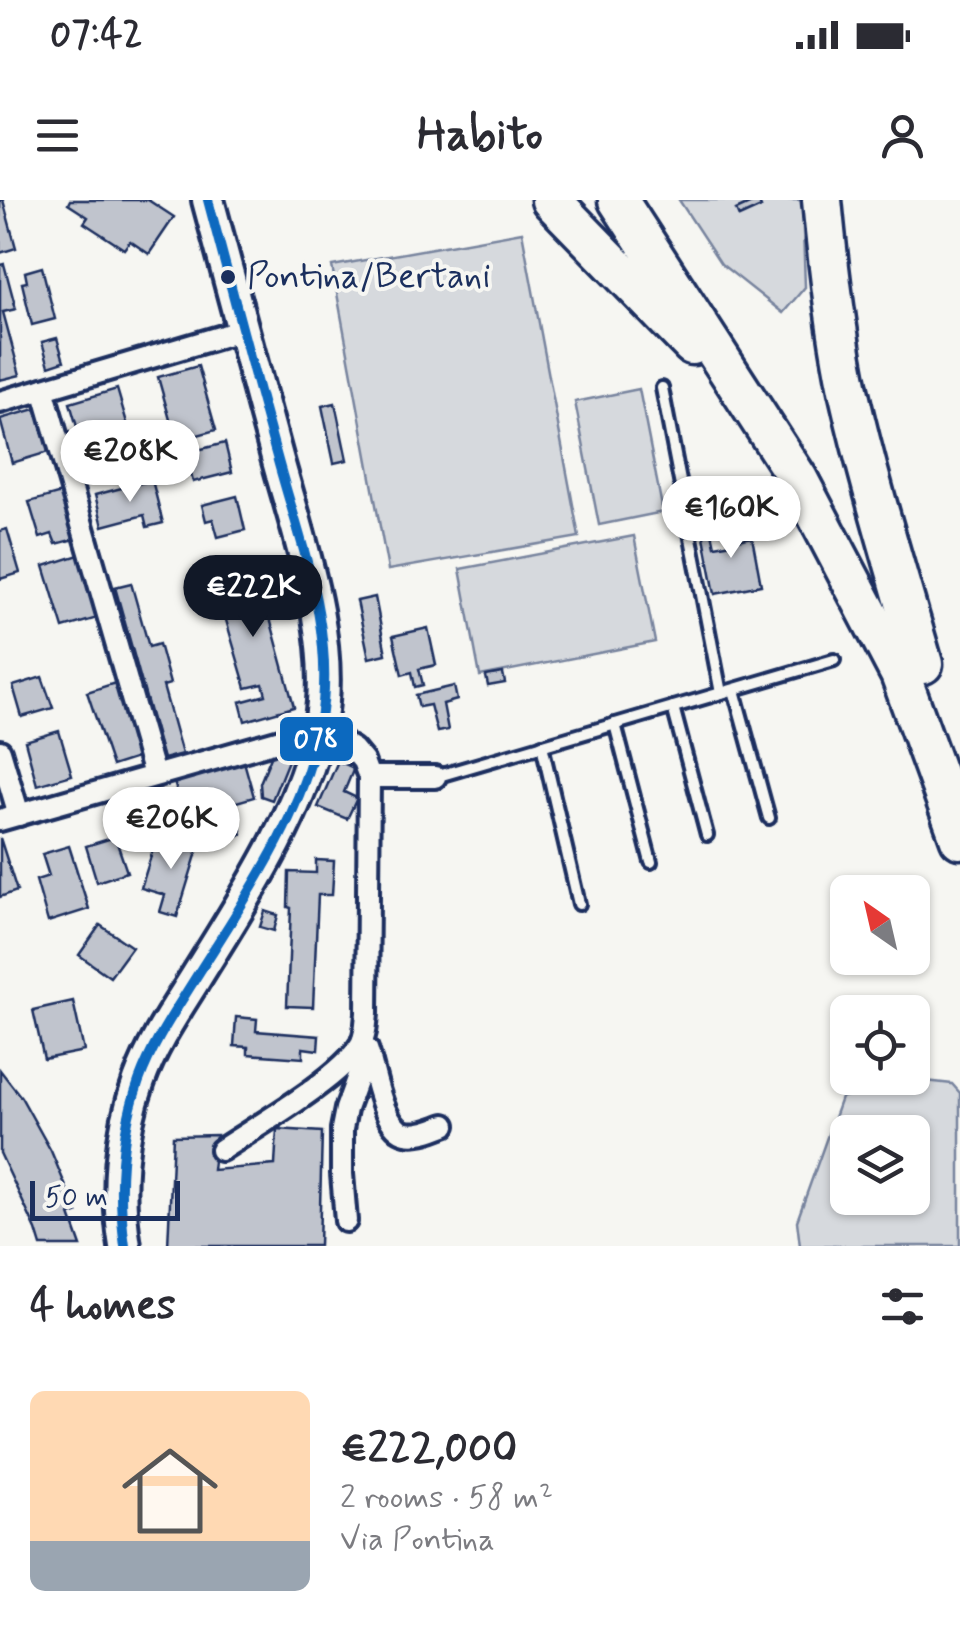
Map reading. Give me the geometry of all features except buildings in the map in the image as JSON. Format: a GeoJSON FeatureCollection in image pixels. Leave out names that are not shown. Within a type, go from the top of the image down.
{"type":"FeatureCollection","features":[{"type":"Feature","properties":{"kind":"highway"},"geometry":{"type":"LineString","coordinates":[[552,200],[752,408]]}},
{"type":"Feature","properties":{"kind":"highway"},"geometry":{"type":"LineString","coordinates":[[618,200],[798,479],[900,674],[960,840]]}},
{"type":"Feature","properties":{"kind":"highway"},"geometry":{"type":"LineString","coordinates":[[648,200],[832,490],[923,664]]}},
{"type":"Feature","properties":{"kind":"highway"},"geometry":{"type":"LineString","coordinates":[[822,200],[830,288],[872,490],[923,664],[960,760]]}},
{"type":"Feature","properties":{"kind":"street"},"geometry":{"type":"LineString","coordinates":[[124,1246],[121,1173],[126,1128],[138,1084],[163,1030],[243,900],[292,808],[319,729],[325,685],[324,648],[302,549],[208,200]]}},
{"type":"Feature","properties":{"kind":"street"},"geometry":{"type":"LineString","coordinates":[[0,402],[243,330]]}},
{"type":"Feature","properties":{"kind":"street"},"geometry":{"type":"LineString","coordinates":[[43,389],[154,774]]}},
{"type":"Feature","properties":{"kind":"street"},"geometry":{"type":"LineString","coordinates":[[0,751],[10,818],[319,729],[353,749],[363,761],[368,777],[367,1012],[362,1065],[342,1129],[346,1221]]}},
{"type":"Feature","properties":{"kind":"street"},"geometry":{"type":"LineString","coordinates":[[368,777],[435,776]]}},
{"type":"Feature","properties":{"kind":"street"},"geometry":{"type":"LineString","coordinates":[[364,1040],[384,1111],[392,1125],[409,1134],[446,1125]]}},
{"type":"Feature","properties":{"kind":"street"},"geometry":{"type":"LineString","coordinates":[[222,1150],[320,1083],[364,1040]]}},
{"type":"Feature","properties":{"kind":"lane"},"geometry":{"type":"LineString","coordinates":[[662,388],[721,693]]}},
{"type":"Feature","properties":{"kind":"lane"},"geometry":{"type":"LineString","coordinates":[[435,776],[834,660]]}},
{"type":"Feature","properties":{"kind":"lane"},"geometry":{"type":"LineString","coordinates":[[734,690],[769,818]]}},
{"type":"Feature","properties":{"kind":"lane"},"geometry":{"type":"LineString","coordinates":[[673,707],[707,835]]}},
{"type":"Feature","properties":{"kind":"lane"},"geometry":{"type":"LineString","coordinates":[[615,724],[652,862]]}},
{"type":"Feature","properties":{"kind":"lane"},"geometry":{"type":"LineString","coordinates":[[542,746],[579,904]]}},
{"type":"Feature","properties":{"kind":"shaded area"},"geometry":{"type":"Polygon","coordinates":[[[679,200],[802,200],[805,287],[783,313],[721,264],[679,200]]]}},
{"type":"Feature","properties":{"kind":"shaded area"},"geometry":{"type":"Polygon","coordinates":[[[522,232],[579,537],[388,570],[332,266],[522,232]]]}},
{"type":"Feature","properties":{"kind":"shaded area"},"geometry":{"type":"Polygon","coordinates":[[[639,389],[663,512],[599,525],[575,402],[639,389]]]}},
{"type":"Feature","properties":{"kind":"shaded area"},"geometry":{"type":"Polygon","coordinates":[[[634,536],[655,642],[480,676],[460,569],[634,536]]]}},
{"type":"Feature","properties":{"kind":"shaded area"},"geometry":{"type":"Polygon","coordinates":[[[930,1082],[952,1084],[960,1093],[960,1246],[800,1246],[797,1221],[830,1129],[830,1215],[930,1215],[930,1115],[835,1115],[841,1098],[850,1095],[930,1095],[930,1082]]]}},
{"type":"Feature","properties":{"kind":"transit line","name":"078"},"geometry":{"type":"LineString","coordinates":[[125,1246],[122,1163],[139,1081],[163,1030],[251,890],[286,826],[312,759],[324,690],[324,656],[314,589],[208,200]]}},
{"type":"Feature","properties":{"kind":"place","name":"Pontina/Bertani"},"geometry":{"type":"Point","coordinates":[228,277]}}]}
